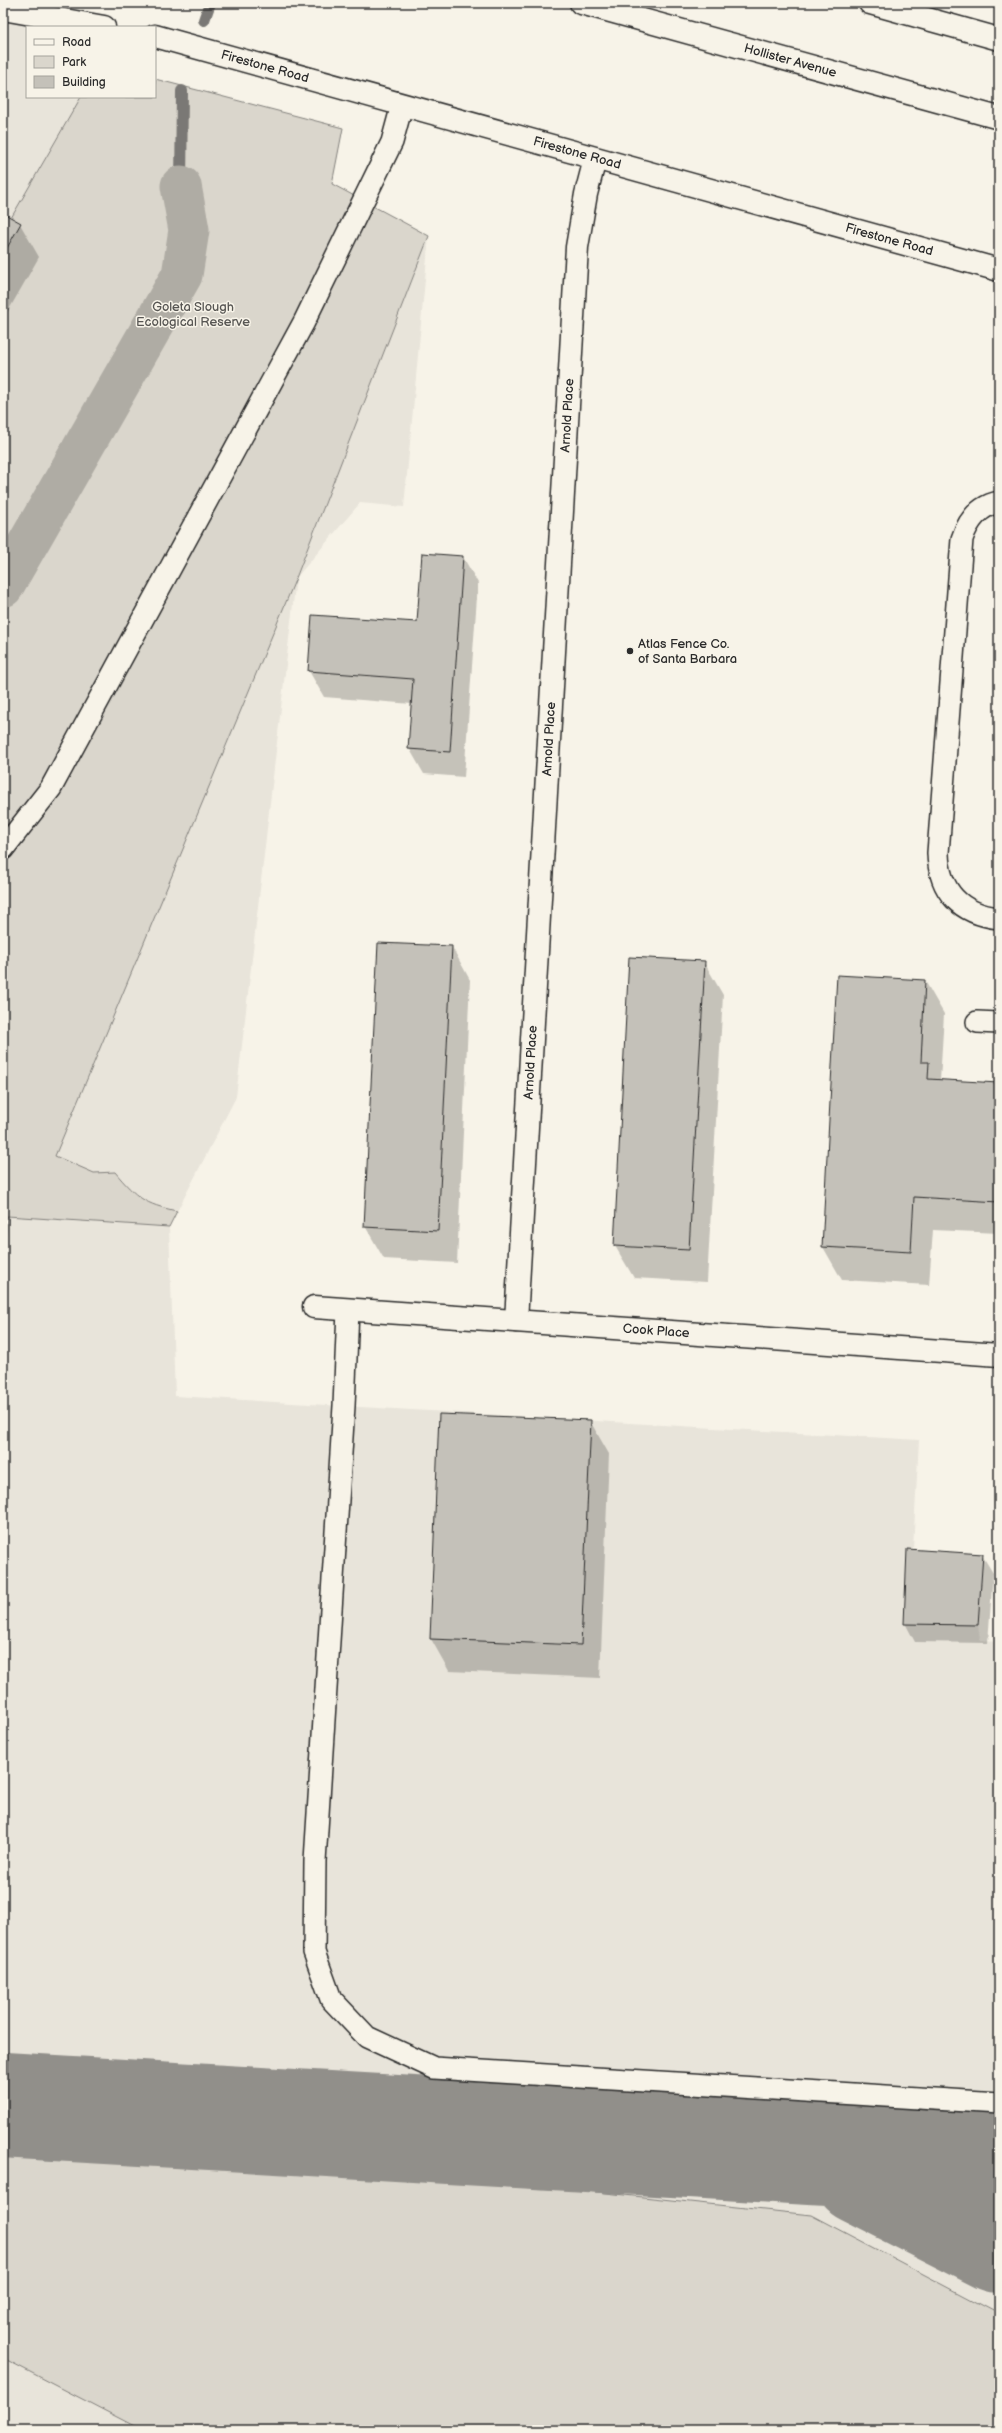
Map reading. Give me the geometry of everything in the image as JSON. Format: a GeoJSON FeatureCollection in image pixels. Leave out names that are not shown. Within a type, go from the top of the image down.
{"type":"FeatureCollection","features":[{"type":"Feature","properties":{"kind":"street","name":"Hollister Avenue"},"geometry":{"type":"LineString","coordinates":[[581,3],[999,118]]}},
{"type":"Feature","properties":{"kind":"street"},"geometry":{"type":"LineString","coordinates":[[870,3],[999,39]]}},
{"type":"Feature","properties":{"kind":"street"},"geometry":{"type":"LineString","coordinates":[[3,9],[98,26]]}},
{"type":"Feature","properties":{"kind":"street","name":"Firestone Road"},"geometry":{"type":"LineString","coordinates":[[157,37],[999,270]]}},
{"type":"Feature","properties":{"kind":"street","name":"Arnold Place"},"geometry":{"type":"LineString","coordinates":[[516,1321],[577,246],[586,194],[595,159]]}},
{"type":"Feature","properties":{"kind":"street","name":"Cook Place"},"geometry":{"type":"LineString","coordinates":[[314,1307],[999,1355]]}},
{"type":"Feature","properties":{"kind":"lane"},"geometry":{"type":"LineString","coordinates":[[3,849],[51,788],[304,322],[392,142],[402,105]]}},
{"type":"Feature","properties":{"kind":"lane"},"geometry":{"type":"LineString","coordinates":[[999,502],[985,507],[976,514],[965,529],[962,539],[938,853],[944,884],[955,899],[973,913],[999,918]]}},
{"type":"Feature","properties":{"kind":"lane"},"geometry":{"type":"LineString","coordinates":[[977,1022],[999,1023]]}},
{"type":"Feature","properties":{"kind":"lane"},"geometry":{"type":"LineString","coordinates":[[348,1310],[344,1406],[315,1861],[314,1952],[331,1999],[367,2037],[434,2068],[999,2103]]}},
{"type":"Feature","properties":{"kind":"shaded area"},"geometry":{"type":"Polygon","coordinates":[[[3,3],[44,26],[26,26],[26,98],[156,98],[156,79],[343,128],[332,184],[429,236],[404,507],[360,503],[296,578],[236,1097],[169,1227],[175,1396],[919,1440],[913,1549],[983,1554],[978,1625],[980,1640],[999,1641],[999,2430],[3,2430],[3,3]]]}},
{"type":"Feature","properties":{"kind":"green space","name":"Goleta Slough Ecological Reserve"},"geometry":{"type":"Polygon","coordinates":[[[156,79],[343,128],[332,184],[429,236],[296,578],[55,1156],[94,1173],[115,1172],[129,1188],[142,1199],[156,1206],[177,1211],[169,1227],[7,1216],[3,1274],[3,232],[80,98],[156,98],[156,79]]]}},
{"type":"Feature","properties":{"kind":"green space"},"geometry":{"type":"Polygon","coordinates":[[[3,2151],[232,2153],[811,2215],[999,2314],[999,2430],[142,2430],[3,2358],[3,2151]]]}},
{"type":"Feature","properties":{"kind":"building"},"geometry":{"type":"Polygon","coordinates":[[[3,213],[21,223],[3,255],[3,213]]]}},
{"type":"Feature","properties":{"kind":"building"},"geometry":{"type":"Polygon","coordinates":[[[422,553],[463,556],[450,752],[408,749],[413,679],[308,671],[312,615],[417,622],[422,553]]]}},
{"type":"Feature","properties":{"kind":"building"},"geometry":{"type":"Polygon","coordinates":[[[378,943],[452,946],[438,1231],[364,1227],[378,943]]]}},
{"type":"Feature","properties":{"kind":"building"},"geometry":{"type":"Polygon","coordinates":[[[629,957],[705,961],[689,1250],[614,1246],[629,957]]]}},
{"type":"Feature","properties":{"kind":"building"},"geometry":{"type":"Polygon","coordinates":[[[837,975],[925,980],[921,1062],[929,1062],[928,1079],[999,1083],[999,1202],[914,1197],[911,1252],[822,1247],[837,975]]]}},
{"type":"Feature","properties":{"kind":"building"},"geometry":{"type":"Polygon","coordinates":[[[439,1414],[591,1420],[581,1645],[430,1639],[439,1414]]]}},
{"type":"Feature","properties":{"kind":"building"},"geometry":{"type":"Polygon","coordinates":[[[907,1549],[983,1554],[978,1625],[904,1624],[907,1549]]]}},
{"type":"Feature","properties":{"kind":"waterway"},"geometry":{"type":"LineString","coordinates":[[204,20],[210,3]]}},
{"type":"Feature","properties":{"kind":"waterway"},"geometry":{"type":"LineString","coordinates":[[181,186],[182,91]]}},
{"type":"Feature","properties":{"kind":"waterway"},"geometry":{"type":"LineString","coordinates":[[3,587],[182,275],[189,230],[181,186]]}},
{"type":"Feature","properties":{"kind":"taxiway"},"geometry":{"type":"LineString","coordinates":[[3,2105],[999,2163]]}},
{"type":"Feature","properties":{"kind":"taxiway"},"geometry":{"type":"LineString","coordinates":[[863,2171],[999,2240]]}},
{"type":"Feature","properties":{"kind":"place","name":"Atlas Fence Co. of Santa Barbara"},"geometry":{"type":"Point","coordinates":[630,651]}}]}
